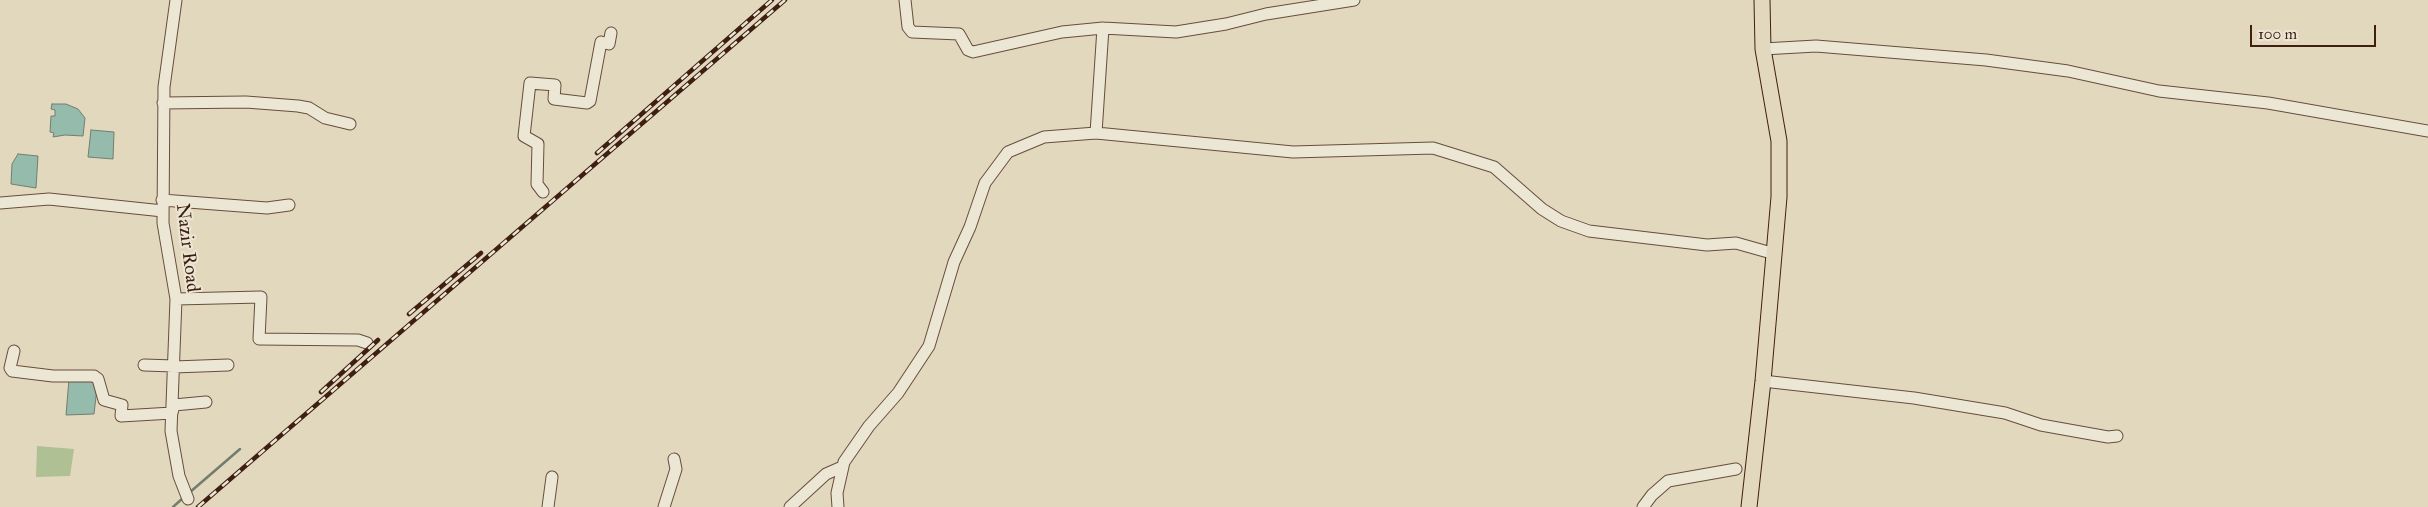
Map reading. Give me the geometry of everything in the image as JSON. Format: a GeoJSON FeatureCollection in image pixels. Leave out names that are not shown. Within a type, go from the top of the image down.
{"type":"FeatureCollection","features":[{"type":"Feature","properties":{"kind":"main road"},"geometry":{"type":"LineString","coordinates":[[1749,507],[1763,381],[1779,197],[1779,141],[1763,49],[1762,0]]}},
{"type":"Feature","properties":{"kind":"street","name":"Nazir Road"},"geometry":{"type":"LineString","coordinates":[[176,0],[163,103],[162,205],[163,223],[176,299],[172,413],[174,454],[188,499]]}},
{"type":"Feature","properties":{"kind":"street"},"geometry":{"type":"LineString","coordinates":[[905,0],[908,27],[912,32],[959,34],[968,50],[973,52],[1062,32],[1103,28],[1176,32],[1226,24],[1266,14],[1354,0]]}},
{"type":"Feature","properties":{"kind":"street"},"geometry":{"type":"LineString","coordinates":[[1096,132],[1103,28]]}},
{"type":"Feature","properties":{"kind":"street"},"geometry":{"type":"LineString","coordinates":[[543,192],[537,184],[538,144],[524,136],[530,83],[555,85],[554,98],[587,103],[590,101],[601,42],[609,44],[611,33]]}},
{"type":"Feature","properties":{"kind":"street"},"geometry":{"type":"LineString","coordinates":[[1763,49],[1816,46],[1986,60],[2068,71],[2159,91],[2268,103],[2428,131]]}},
{"type":"Feature","properties":{"kind":"street"},"geometry":{"type":"LineString","coordinates":[[163,103],[246,102],[298,106],[309,108],[325,118],[350,124]]}},
{"type":"Feature","properties":{"kind":"street"},"geometry":{"type":"LineString","coordinates":[[838,507],[837,493],[842,467],[870,426],[898,393],[929,346],[954,262],[970,227],[984,183],[1008,152],[1044,137],[1096,132],[1285,152],[1433,148],[1494,167],[1542,209],[1561,221],[1589,231],[1707,245],[1736,243],[1774,254]]}},
{"type":"Feature","properties":{"kind":"street"},"geometry":{"type":"LineString","coordinates":[[0,202],[49,199],[267,208],[289,204]]}},
{"type":"Feature","properties":{"kind":"street"},"geometry":{"type":"LineString","coordinates":[[176,299],[261,297],[259,339],[358,340],[367,343]]}},
{"type":"Feature","properties":{"kind":"street"},"geometry":{"type":"LineString","coordinates":[[14,351],[10,368],[12,371],[53,376],[94,376],[98,379],[104,400],[122,405],[121,416],[172,413],[174,405],[206,402]]}},
{"type":"Feature","properties":{"kind":"street"},"geometry":{"type":"LineString","coordinates":[[144,365],[228,365]]}},
{"type":"Feature","properties":{"kind":"street"},"geometry":{"type":"LineString","coordinates":[[1763,381],[1914,398],[2005,413],[2041,425],[2108,437],[2117,436]]}},
{"type":"Feature","properties":{"kind":"street"},"geometry":{"type":"LineString","coordinates":[[664,507],[676,469],[674,459]]}},
{"type":"Feature","properties":{"kind":"street"},"geometry":{"type":"LineString","coordinates":[[790,507],[826,474],[842,467]]}},
{"type":"Feature","properties":{"kind":"street"},"geometry":{"type":"LineString","coordinates":[[1644,507],[1652,496],[1668,481],[1736,469]]}},
{"type":"Feature","properties":{"kind":"street"},"geometry":{"type":"LineString","coordinates":[[548,507],[552,477]]}},
{"type":"Feature","properties":{"kind":"shaded area"},"geometry":{"type":"Polygon","coordinates":[[[52,104],[66,104],[78,109],[85,118],[83,136],[65,135],[53,137],[54,133],[50,132],[51,116],[55,116],[55,110],[51,109],[52,104]]]}},
{"type":"Feature","properties":{"kind":"shaded area"},"geometry":{"type":"Polygon","coordinates":[[[91,130],[114,132],[113,159],[88,157],[91,130]]]}},
{"type":"Feature","properties":{"kind":"shaded area"},"geometry":{"type":"Polygon","coordinates":[[[18,154],[38,156],[36,188],[11,184],[12,164],[18,154]]]}},
{"type":"Feature","properties":{"kind":"shaded area"},"geometry":{"type":"Polygon","coordinates":[[[69,379],[94,380],[97,388],[94,414],[66,415],[69,379]]]}},
{"type":"Feature","properties":{"kind":"shaded area"},"geometry":{"type":"Polygon","coordinates":[[[37,446],[74,449],[70,476],[36,477],[37,446]]]}},
{"type":"Feature","properties":{"kind":"waterway"},"geometry":{"type":"LineString","coordinates":[[189,493],[240,449]]}},
{"type":"Feature","properties":{"kind":"waterway"},"geometry":{"type":"LineString","coordinates":[[173,507],[183,498]]}},
{"type":"Feature","properties":{"kind":"railway"},"geometry":{"type":"LineString","coordinates":[[597,153],[772,0]]}},
{"type":"Feature","properties":{"kind":"railway"},"geometry":{"type":"LineString","coordinates":[[198,507],[785,0]]}},
{"type":"Feature","properties":{"kind":"railway"},"geometry":{"type":"LineString","coordinates":[[409,314],[481,253]]}},
{"type":"Feature","properties":{"kind":"railway"},"geometry":{"type":"LineString","coordinates":[[321,392],[378,340]]}}]}
